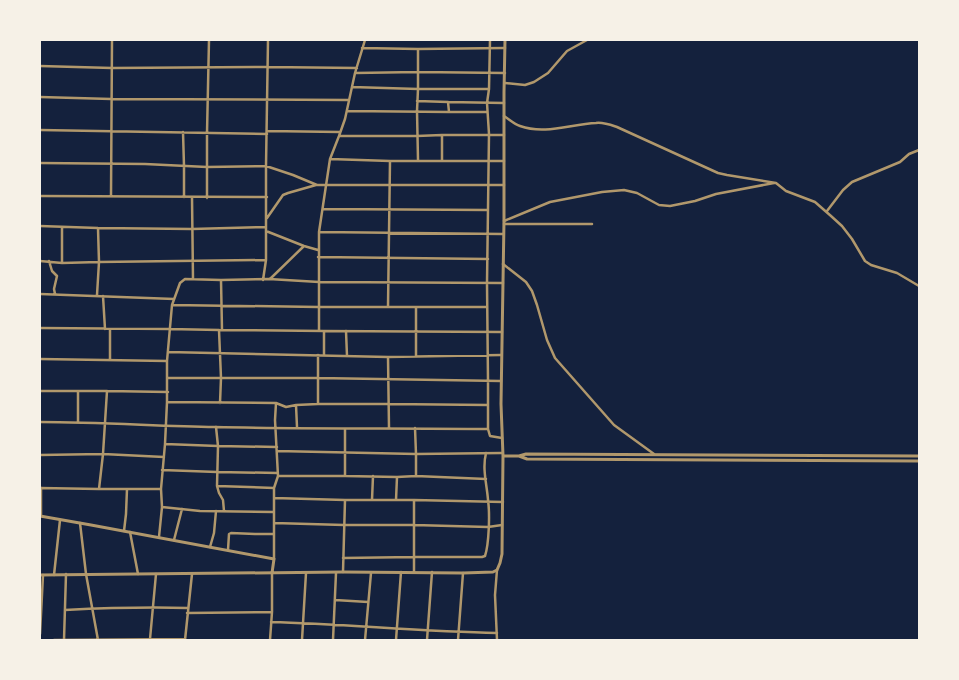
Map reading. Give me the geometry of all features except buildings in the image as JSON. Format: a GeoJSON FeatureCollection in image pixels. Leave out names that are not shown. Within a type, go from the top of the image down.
{"type":"FeatureCollection","features":[{"type":"Feature","properties":{"kind":"street"},"geometry":{"type":"LineString","coordinates":[[111,196],[112,40]]}},
{"type":"Feature","properties":{"kind":"street"},"geometry":{"type":"LineString","coordinates":[[207,198],[207,99],[209,40]]}},
{"type":"Feature","properties":{"kind":"street"},"geometry":{"type":"LineString","coordinates":[[263,280],[266,260],[268,40]]}},
{"type":"Feature","properties":{"kind":"street"},"geometry":{"type":"LineString","coordinates":[[319,331],[318,250],[326,184],[330,159],[347,111],[355,73],[365,40]]}},
{"type":"Feature","properties":{"kind":"street"},"geometry":{"type":"LineString","coordinates":[[490,40],[487,103],[489,134],[487,283],[488,429],[490,436],[502,438]]}},
{"type":"Feature","properties":{"kind":"street"},"geometry":{"type":"LineString","coordinates":[[497,640],[495,595],[497,570],[502,554],[503,502],[501,355],[504,222],[505,40]]}},
{"type":"Feature","properties":{"kind":"street"},"geometry":{"type":"LineString","coordinates":[[504,83],[525,85],[534,82],[548,73],[567,51],[587,40]]}},
{"type":"Feature","properties":{"kind":"street"},"geometry":{"type":"LineString","coordinates":[[362,48],[505,48]]}},
{"type":"Feature","properties":{"kind":"street"},"geometry":{"type":"LineString","coordinates":[[418,49],[418,89],[416,111],[418,160]]}},
{"type":"Feature","properties":{"kind":"street"},"geometry":{"type":"LineString","coordinates":[[40,66],[112,68],[357,68]]}},
{"type":"Feature","properties":{"kind":"street"},"geometry":{"type":"LineString","coordinates":[[355,73],[505,73]]}},
{"type":"Feature","properties":{"kind":"street"},"geometry":{"type":"LineString","coordinates":[[352,87],[488,89]]}},
{"type":"Feature","properties":{"kind":"street"},"geometry":{"type":"LineString","coordinates":[[40,97],[112,99],[349,100]]}},
{"type":"Feature","properties":{"kind":"street"},"geometry":{"type":"LineString","coordinates":[[417,101],[504,103]]}},
{"type":"Feature","properties":{"kind":"street"},"geometry":{"type":"LineString","coordinates":[[448,102],[448,112]]}},
{"type":"Feature","properties":{"kind":"street"},"geometry":{"type":"LineString","coordinates":[[347,111],[487,112]]}},
{"type":"Feature","properties":{"kind":"street"},"geometry":{"type":"LineString","coordinates":[[504,116],[518,125],[531,129],[543,130],[597,123],[608,124],[718,173],[776,183],[786,191],[815,202],[827,211],[852,239],[865,261],[871,265],[897,273],[919,286]]}},
{"type":"Feature","properties":{"kind":"street"},"geometry":{"type":"LineString","coordinates":[[40,130],[207,133],[267,132],[417,136],[504,135]]}},
{"type":"Feature","properties":{"kind":"street"},"geometry":{"type":"LineString","coordinates":[[183,132],[184,197]]}},
{"type":"Feature","properties":{"kind":"street"},"geometry":{"type":"LineString","coordinates":[[442,135],[442,161]]}},
{"type":"Feature","properties":{"kind":"street"},"geometry":{"type":"LineString","coordinates":[[827,211],[842,190],[852,182],[900,162],[909,154],[919,150]]}},
{"type":"Feature","properties":{"kind":"street"},"geometry":{"type":"LineString","coordinates":[[330,159],[390,161],[504,161]]}},
{"type":"Feature","properties":{"kind":"street"},"geometry":{"type":"LineString","coordinates":[[388,307],[390,161]]}},
{"type":"Feature","properties":{"kind":"street"},"geometry":{"type":"LineString","coordinates":[[40,163],[266,166],[317,185]]}},
{"type":"Feature","properties":{"kind":"street"},"geometry":{"type":"LineString","coordinates":[[504,222],[550,202],[602,192],[624,190],[637,193],[659,205],[670,206],[695,201],[716,194],[776,183]]}},
{"type":"Feature","properties":{"kind":"street"},"geometry":{"type":"LineString","coordinates":[[266,218],[283,195],[317,185],[504,185]]}},
{"type":"Feature","properties":{"kind":"street"},"geometry":{"type":"LineString","coordinates":[[40,196],[266,198]]}},
{"type":"Feature","properties":{"kind":"street"},"geometry":{"type":"LineString","coordinates":[[192,197],[192,279]]}},
{"type":"Feature","properties":{"kind":"street"},"geometry":{"type":"LineString","coordinates":[[323,210],[488,210]]}},
{"type":"Feature","properties":{"kind":"street"},"geometry":{"type":"LineString","coordinates":[[504,222],[592,224]]}},
{"type":"Feature","properties":{"kind":"street"},"geometry":{"type":"LineString","coordinates":[[40,226],[192,229],[266,227]]}},
{"type":"Feature","properties":{"kind":"street"},"geometry":{"type":"LineString","coordinates":[[62,227],[62,263]]}},
{"type":"Feature","properties":{"kind":"street"},"geometry":{"type":"LineString","coordinates":[[97,296],[99,262],[98,228]]}},
{"type":"Feature","properties":{"kind":"street"},"geometry":{"type":"LineString","coordinates":[[266,231],[318,250]]}},
{"type":"Feature","properties":{"kind":"street"},"geometry":{"type":"LineString","coordinates":[[319,232],[390,234],[503,234]]}},
{"type":"Feature","properties":{"kind":"street"},"geometry":{"type":"LineString","coordinates":[[269,279],[304,246]]}},
{"type":"Feature","properties":{"kind":"street"},"geometry":{"type":"LineString","coordinates":[[318,256],[488,259]]}},
{"type":"Feature","properties":{"kind":"street"},"geometry":{"type":"LineString","coordinates":[[40,261],[62,263],[266,260]]}},
{"type":"Feature","properties":{"kind":"street"},"geometry":{"type":"LineString","coordinates":[[49,261],[52,271],[57,276],[54,289],[55,294]]}},
{"type":"Feature","properties":{"kind":"street"},"geometry":{"type":"LineString","coordinates":[[503,264],[526,282],[532,291],[547,340],[555,358],[614,425],[654,454]]}},
{"type":"Feature","properties":{"kind":"street"},"geometry":{"type":"LineString","coordinates":[[159,537],[168,392],[167,361],[169,328],[174,298],[180,283],[183,280],[269,279],[319,282],[503,283]]}},
{"type":"Feature","properties":{"kind":"street"},"geometry":{"type":"LineString","coordinates":[[220,403],[221,378],[219,353],[221,330],[221,280]]}},
{"type":"Feature","properties":{"kind":"street"},"geometry":{"type":"LineString","coordinates":[[40,294],[174,298]]}},
{"type":"Feature","properties":{"kind":"street"},"geometry":{"type":"LineString","coordinates":[[102,296],[104,329]]}},
{"type":"Feature","properties":{"kind":"street"},"geometry":{"type":"LineString","coordinates":[[172,305],[487,307]]}},
{"type":"Feature","properties":{"kind":"street"},"geometry":{"type":"LineString","coordinates":[[416,307],[416,356]]}},
{"type":"Feature","properties":{"kind":"street"},"geometry":{"type":"LineString","coordinates":[[40,328],[502,332]]}},
{"type":"Feature","properties":{"kind":"street"},"geometry":{"type":"LineString","coordinates":[[110,329],[110,360]]}},
{"type":"Feature","properties":{"kind":"street"},"geometry":{"type":"LineString","coordinates":[[324,331],[324,354]]}},
{"type":"Feature","properties":{"kind":"street"},"geometry":{"type":"LineString","coordinates":[[346,331],[347,356]]}},
{"type":"Feature","properties":{"kind":"street"},"geometry":{"type":"LineString","coordinates":[[168,352],[324,354],[388,357],[501,355]]}},
{"type":"Feature","properties":{"kind":"street"},"geometry":{"type":"LineString","coordinates":[[318,355],[318,404]]}},
{"type":"Feature","properties":{"kind":"street"},"geometry":{"type":"LineString","coordinates":[[388,357],[389,428]]}},
{"type":"Feature","properties":{"kind":"street"},"geometry":{"type":"LineString","coordinates":[[40,359],[167,361]]}},
{"type":"Feature","properties":{"kind":"street"},"geometry":{"type":"LineString","coordinates":[[167,378],[318,378],[501,382]]}},
{"type":"Feature","properties":{"kind":"street"},"geometry":{"type":"LineString","coordinates":[[40,391],[168,392]]}},
{"type":"Feature","properties":{"kind":"street"},"geometry":{"type":"LineString","coordinates":[[78,391],[78,422]]}},
{"type":"Feature","properties":{"kind":"street"},"geometry":{"type":"LineString","coordinates":[[99,489],[107,391]]}},
{"type":"Feature","properties":{"kind":"street"},"geometry":{"type":"LineString","coordinates":[[167,402],[276,403],[286,407],[318,404],[488,405]]}},
{"type":"Feature","properties":{"kind":"street"},"geometry":{"type":"LineString","coordinates":[[270,640],[272,573],[274,559],[274,488],[278,476],[275,428],[276,403]]}},
{"type":"Feature","properties":{"kind":"street"},"geometry":{"type":"LineString","coordinates":[[296,405],[297,427]]}},
{"type":"Feature","properties":{"kind":"street"},"geometry":{"type":"LineString","coordinates":[[40,422],[275,428],[488,429]]}},
{"type":"Feature","properties":{"kind":"street"},"geometry":{"type":"LineString","coordinates":[[216,427],[218,446],[217,486],[218,493],[223,500],[224,511]]}},
{"type":"Feature","properties":{"kind":"street"},"geometry":{"type":"LineString","coordinates":[[415,428],[416,476]]}},
{"type":"Feature","properties":{"kind":"street"},"geometry":{"type":"LineString","coordinates":[[345,429],[345,476]]}},
{"type":"Feature","properties":{"kind":"street"},"geometry":{"type":"LineString","coordinates":[[165,444],[277,447]]}},
{"type":"Feature","properties":{"kind":"street"},"geometry":{"type":"LineString","coordinates":[[277,451],[416,454],[486,453],[534,459],[919,461]]}},
{"type":"Feature","properties":{"kind":"street"},"geometry":{"type":"LineString","coordinates":[[343,558],[485,556],[488,526],[488,502],[484,467],[486,453]]}},
{"type":"Feature","properties":{"kind":"street"},"geometry":{"type":"LineString","coordinates":[[40,456],[103,454],[164,457]]}},
{"type":"Feature","properties":{"kind":"street"},"geometry":{"type":"LineString","coordinates":[[519,456],[526,454],[919,456]]}},
{"type":"Feature","properties":{"kind":"street"},"geometry":{"type":"LineString","coordinates":[[162,470],[278,473]]}},
{"type":"Feature","properties":{"kind":"street"},"geometry":{"type":"LineString","coordinates":[[278,476],[416,476],[486,480]]}},
{"type":"Feature","properties":{"kind":"street"},"geometry":{"type":"LineString","coordinates":[[372,500],[373,476]]}},
{"type":"Feature","properties":{"kind":"street"},"geometry":{"type":"LineString","coordinates":[[396,500],[397,477]]}},
{"type":"Feature","properties":{"kind":"street"},"geometry":{"type":"LineString","coordinates":[[217,486],[274,488]]}},
{"type":"Feature","properties":{"kind":"street"},"geometry":{"type":"LineString","coordinates":[[161,489],[40,488],[40,516],[274,559]]}},
{"type":"Feature","properties":{"kind":"street"},"geometry":{"type":"LineString","coordinates":[[124,531],[127,489]]}},
{"type":"Feature","properties":{"kind":"street"},"geometry":{"type":"LineString","coordinates":[[274,498],[503,502]]}},
{"type":"Feature","properties":{"kind":"street"},"geometry":{"type":"LineString","coordinates":[[343,572],[345,500]]}},
{"type":"Feature","properties":{"kind":"street"},"geometry":{"type":"LineString","coordinates":[[414,500],[414,572]]}},
{"type":"Feature","properties":{"kind":"street"},"geometry":{"type":"LineString","coordinates":[[162,507],[200,511],[274,512]]}},
{"type":"Feature","properties":{"kind":"street"},"geometry":{"type":"LineString","coordinates":[[174,540],[182,509]]}},
{"type":"Feature","properties":{"kind":"street"},"geometry":{"type":"LineString","coordinates":[[210,547],[214,533],[216,511]]}},
{"type":"Feature","properties":{"kind":"street"},"geometry":{"type":"LineString","coordinates":[[54,574],[60,520]]}},
{"type":"Feature","properties":{"kind":"street"},"geometry":{"type":"LineString","coordinates":[[80,523],[86,574],[98,640]]}},
{"type":"Feature","properties":{"kind":"street"},"geometry":{"type":"LineString","coordinates":[[274,523],[344,526],[502,525]]}},
{"type":"Feature","properties":{"kind":"street"},"geometry":{"type":"LineString","coordinates":[[130,532],[138,574]]}},
{"type":"Feature","properties":{"kind":"street"},"geometry":{"type":"LineString","coordinates":[[228,550],[231,533],[274,534]]}},
{"type":"Feature","properties":{"kind":"street"},"geometry":{"type":"LineString","coordinates":[[40,634],[42,575],[343,572],[463,573],[493,572],[497,570]]}},
{"type":"Feature","properties":{"kind":"street"},"geometry":{"type":"LineString","coordinates":[[396,640],[401,572]]}},
{"type":"Feature","properties":{"kind":"street"},"geometry":{"type":"LineString","coordinates":[[428,640],[432,572]]}},
{"type":"Feature","properties":{"kind":"street"},"geometry":{"type":"LineString","coordinates":[[302,640],[306,573]]}},
{"type":"Feature","properties":{"kind":"street"},"geometry":{"type":"LineString","coordinates":[[333,640],[336,573]]}},
{"type":"Feature","properties":{"kind":"street"},"geometry":{"type":"LineString","coordinates":[[365,640],[371,573]]}},
{"type":"Feature","properties":{"kind":"street"},"geometry":{"type":"LineString","coordinates":[[458,640],[463,573]]}},
{"type":"Feature","properties":{"kind":"street"},"geometry":{"type":"LineString","coordinates":[[64,640],[66,574]]}},
{"type":"Feature","properties":{"kind":"street"},"geometry":{"type":"LineString","coordinates":[[149,639],[156,574]]}},
{"type":"Feature","properties":{"kind":"street"},"geometry":{"type":"LineString","coordinates":[[54,640],[185,640],[192,574]]}},
{"type":"Feature","properties":{"kind":"street"},"geometry":{"type":"LineString","coordinates":[[335,600],[368,602]]}},
{"type":"Feature","properties":{"kind":"street"},"geometry":{"type":"LineString","coordinates":[[65,610],[153,607],[188,608]]}},
{"type":"Feature","properties":{"kind":"street"},"geometry":{"type":"LineString","coordinates":[[187,613],[272,612]]}},
{"type":"Feature","properties":{"kind":"street"},"geometry":{"type":"LineString","coordinates":[[271,622],[334,624],[428,631],[497,633]]}}]}
